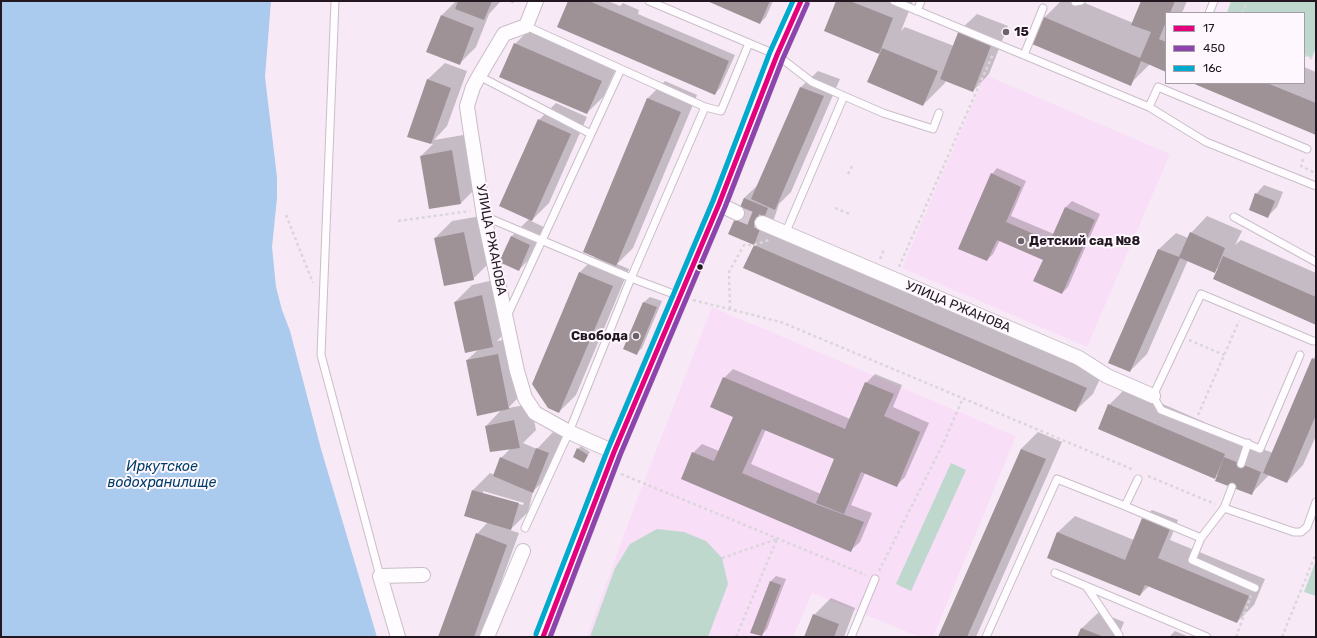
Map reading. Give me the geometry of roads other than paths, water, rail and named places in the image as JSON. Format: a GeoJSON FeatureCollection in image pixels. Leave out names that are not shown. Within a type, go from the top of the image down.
{"type":"FeatureCollection","features":[{"type":"Feature","properties":{"kind":"street"},"geometry":{"type":"LineString","coordinates":[[526,26],[536,1]]}},
{"type":"Feature","properties":{"kind":"street"},"geometry":{"type":"LineString","coordinates":[[543,637],[607,468],[719,204],[777,55],[800,1]]}},
{"type":"Feature","properties":{"kind":"street","name":"УЛИЦА РЖАНОВА"},"geometry":{"type":"LineString","coordinates":[[526,26],[504,34],[479,76],[467,106],[479,213],[525,398],[535,413],[569,432],[614,452]]}},
{"type":"Feature","properties":{"kind":"street"},"geometry":{"type":"LineString","coordinates":[[719,204],[737,212]]}},
{"type":"Feature","properties":{"kind":"street","name":"УЛИЦА РЖАНОВА"},"geometry":{"type":"LineString","coordinates":[[762,223],[1079,358],[1107,376],[1153,396]]}},
{"type":"Feature","properties":{"kind":"street"},"geometry":{"type":"LineString","coordinates":[[487,637],[523,551]]}},
{"type":"Feature","properties":{"kind":"street"},"geometry":{"type":"LineString","coordinates":[[398,637],[380,576],[423,575]]}},
{"type":"Feature","properties":{"kind":"lane"},"geometry":{"type":"LineString","coordinates":[[335,1],[321,355],[380,576]]}},
{"type":"Feature","properties":{"kind":"lane"},"geometry":{"type":"LineString","coordinates":[[649,1],[777,55],[812,82],[884,113],[933,129],[939,113]]}},
{"type":"Feature","properties":{"kind":"lane"},"geometry":{"type":"LineString","coordinates":[[894,1],[1149,107],[1206,142],[1316,186]]}},
{"type":"Feature","properties":{"kind":"lane"},"geometry":{"type":"LineString","coordinates":[[917,11],[922,1]]}},
{"type":"Feature","properties":{"kind":"lane"},"geometry":{"type":"LineString","coordinates":[[1209,12],[1214,1]]}},
{"type":"Feature","properties":{"kind":"lane"},"geometry":{"type":"LineString","coordinates":[[1024,55],[1043,8]]}},
{"type":"Feature","properties":{"kind":"lane"},"geometry":{"type":"LineString","coordinates":[[526,26],[705,107],[721,111],[749,43]]}},
{"type":"Feature","properties":{"kind":"lane"},"geometry":{"type":"LineString","coordinates":[[506,318],[621,69]]}},
{"type":"Feature","properties":{"kind":"lane"},"geometry":{"type":"LineString","coordinates":[[479,76],[591,134]]}},
{"type":"Feature","properties":{"kind":"lane"},"geometry":{"type":"LineString","coordinates":[[1149,107],[1158,87],[1306,149]]}},
{"type":"Feature","properties":{"kind":"lane"},"geometry":{"type":"LineString","coordinates":[[785,234],[844,96]]}},
{"type":"Feature","properties":{"kind":"lane"},"geometry":{"type":"LineString","coordinates":[[525,528],[569,432],[631,278],[705,107]]}},
{"type":"Feature","properties":{"kind":"lane"},"geometry":{"type":"LineString","coordinates":[[479,213],[631,278],[679,296]]}},
{"type":"Feature","properties":{"kind":"lane"},"geometry":{"type":"LineString","coordinates":[[1234,217],[1316,262]]}},
{"type":"Feature","properties":{"kind":"lane"},"geometry":{"type":"LineString","coordinates":[[1300,355],[1260,448],[1161,410],[1153,396],[1201,294],[1313,341]]}},
{"type":"Feature","properties":{"kind":"lane"},"geometry":{"type":"LineString","coordinates":[[1241,464],[1248,444]]}},
{"type":"Feature","properties":{"kind":"lane"},"geometry":{"type":"LineString","coordinates":[[1126,506],[1137,475]]}},
{"type":"Feature","properties":{"kind":"lane"},"geometry":{"type":"LineString","coordinates":[[986,637],[1057,479],[1201,538]]}},
{"type":"Feature","properties":{"kind":"lane"},"geometry":{"type":"LineString","coordinates":[[1232,487],[1224,508],[1201,538],[1192,560],[1255,588]]}},
{"type":"Feature","properties":{"kind":"lane"},"geometry":{"type":"LineString","coordinates":[[1224,508],[1294,532],[1301,532],[1307,528],[1316,502]]}},
{"type":"Feature","properties":{"kind":"lane"},"geometry":{"type":"LineString","coordinates":[[1055,573],[1207,637]]}},
{"type":"Feature","properties":{"kind":"lane"},"geometry":{"type":"LineString","coordinates":[[851,637],[875,579]]}},
{"type":"Feature","properties":{"kind":"lane"},"geometry":{"type":"LineString","coordinates":[[1086,586],[1120,635],[1119,637]]}},
{"type":"Feature","properties":{"kind":"water","name":"Иркутское водохранилище"},"geometry":{"type":"Polygon","coordinates":[[[1,1],[271,1],[265,77],[277,177],[277,198],[272,247],[276,287],[282,310],[290,331],[321,449],[377,637],[1,637],[1,1]]]}},
{"type":"Feature","properties":{"kind":"tunnel"},"geometry":{"type":"LineString","coordinates":[[737,213],[762,223]]}},
{"type":"Feature","properties":{"kind":"place","name":"15"},"geometry":{"type":"Point","coordinates":[1006,32]}},
{"type":"Feature","properties":{"kind":"place","name":"Детский сад №8"},"geometry":{"type":"Point","coordinates":[1021,241]}},
{"type":"Feature","properties":{"kind":"place","name":"Свобода"},"geometry":{"type":"Point","coordinates":[636,336]}}]}
